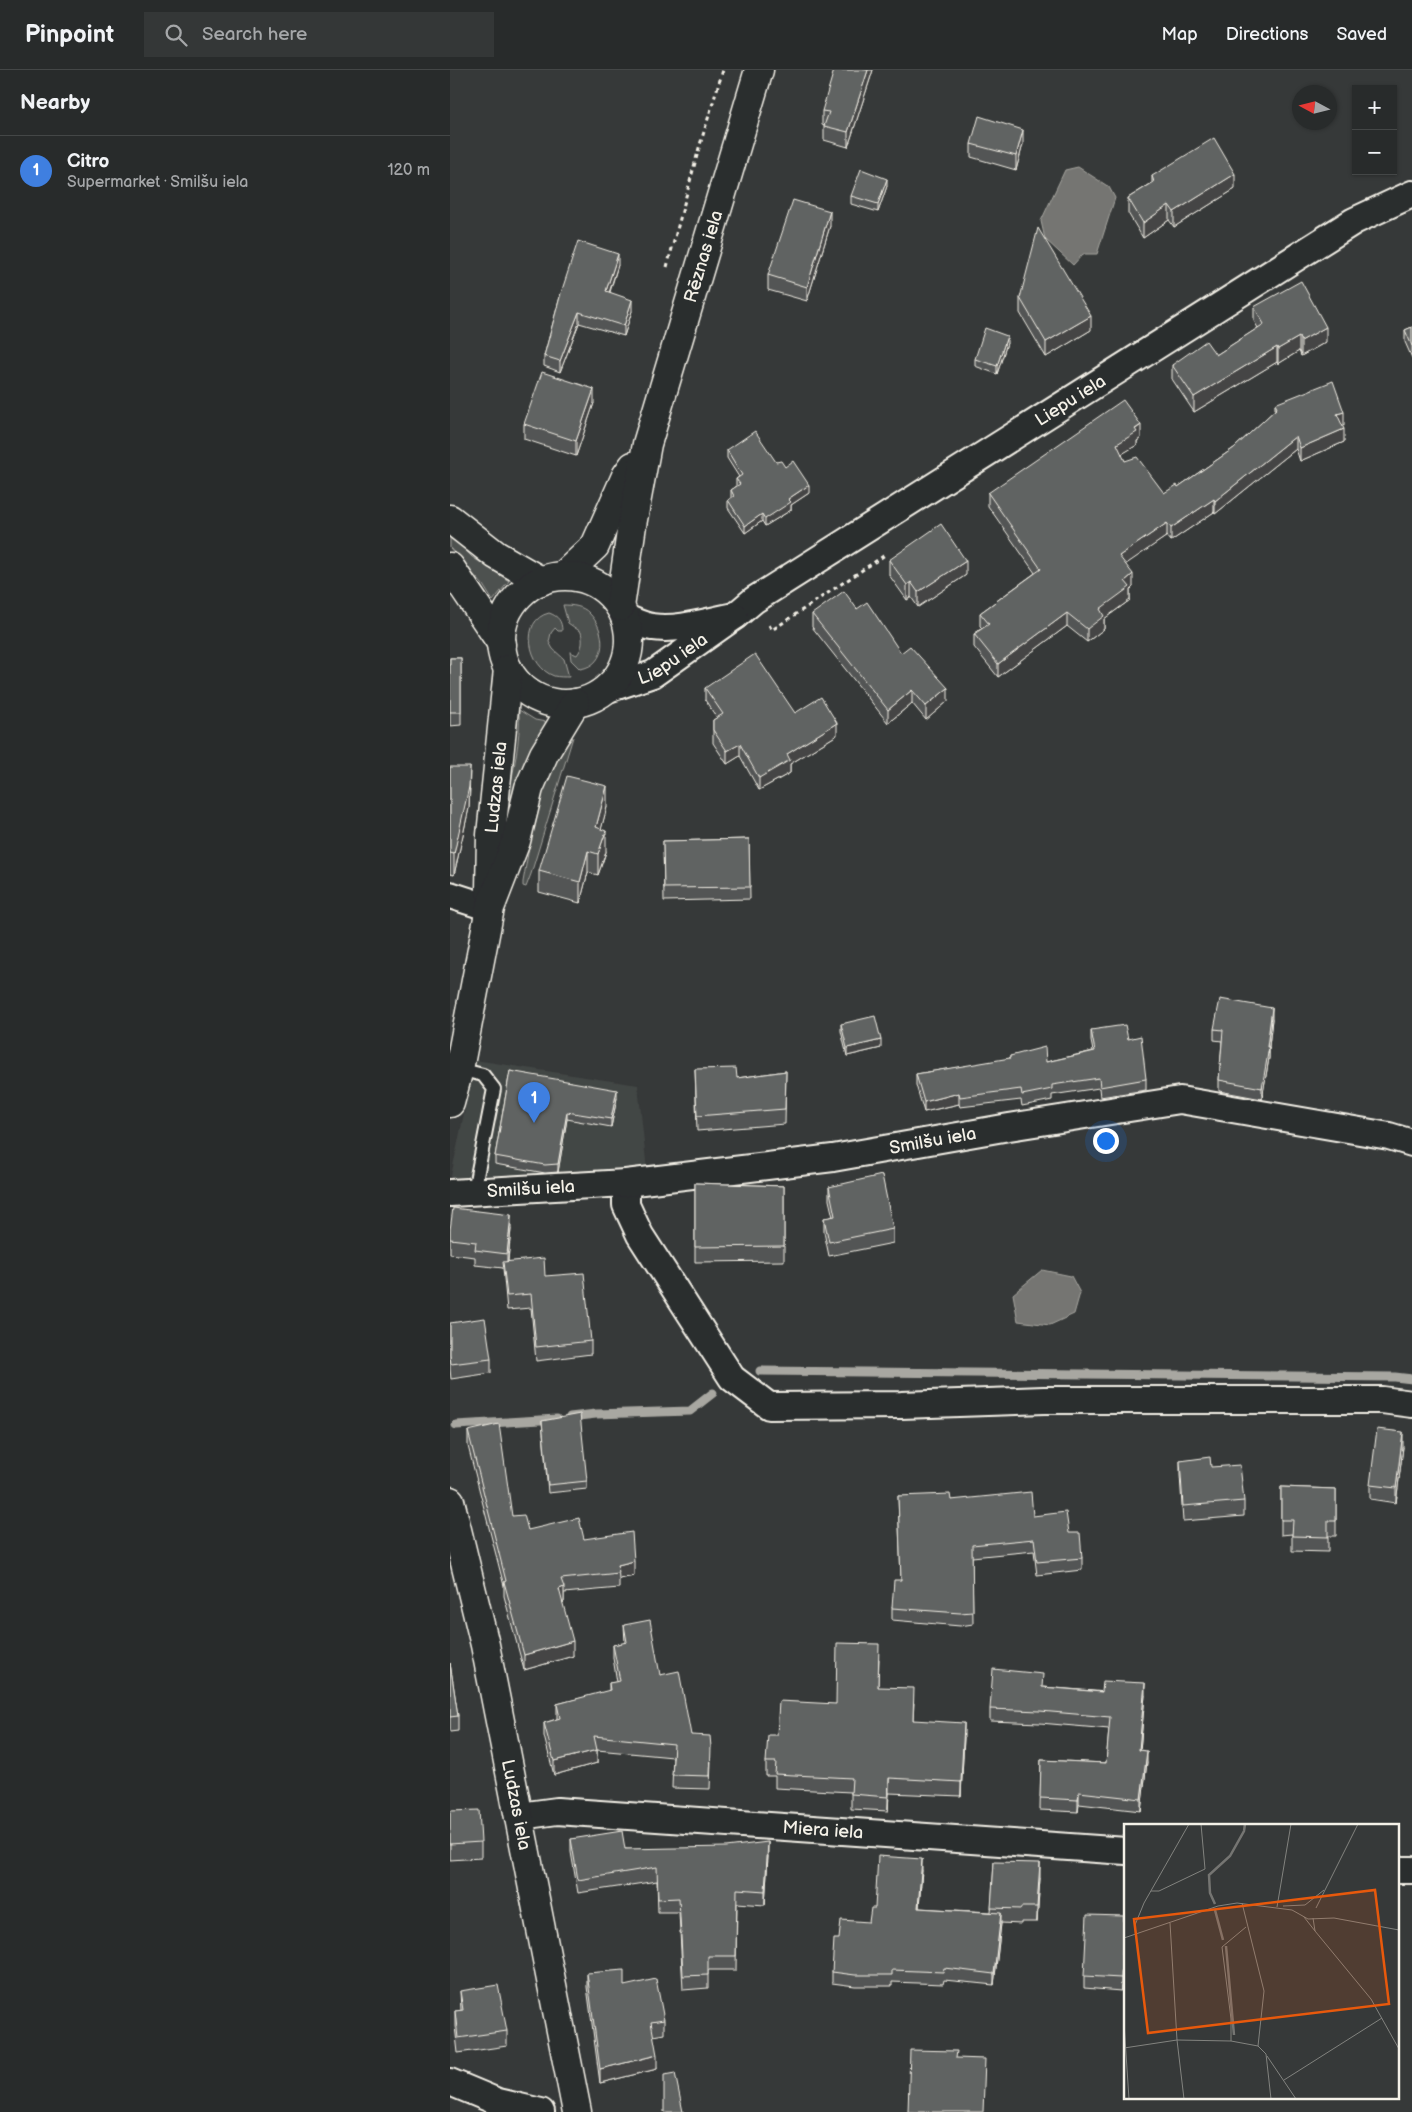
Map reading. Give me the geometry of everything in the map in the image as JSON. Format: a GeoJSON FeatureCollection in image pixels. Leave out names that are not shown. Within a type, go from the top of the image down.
{"type":"FeatureCollection","features":[{"type":"Feature","properties":{"kind":"main road","name":"Rēznas iela"},"geometry":{"type":"LineString","coordinates":[[623,613],[632,526],[647,444],[760,70]]}},
{"type":"Feature","properties":{"kind":"main road","name":"Rēznas iela"},"geometry":{"type":"LineString","coordinates":[[552,578],[595,546],[626,476],[647,444]]}},
{"type":"Feature","properties":{"kind":"main road"},"geometry":{"type":"LineString","coordinates":[[450,519],[496,556],[552,578],[581,578],[596,584],[610,594],[623,613],[629,642],[626,660],[618,676],[605,690],[591,698],[575,703],[559,703],[544,700],[529,692],[518,682],[505,656],[450,567]]}},
{"type":"Feature","properties":{"kind":"main road"},"geometry":{"type":"LineString","coordinates":[[505,656],[504,624],[511,606],[524,591],[552,578]]}},
{"type":"Feature","properties":{"kind":"main road","name":"Ludzas iela"},"geometry":{"type":"LineString","coordinates":[[450,1103],[459,1069],[490,908],[491,835],[499,774],[505,656]]}},
{"type":"Feature","properties":{"kind":"main road","name":"Ludzas iela"},"geometry":{"type":"LineString","coordinates":[[490,908],[516,841],[530,788],[544,754],[575,703]]}},
{"type":"Feature","properties":{"kind":"main road","name":"Ludzas iela"},"geometry":{"type":"LineString","coordinates":[[450,1501],[485,1644],[520,1816],[568,2111]]}},
{"type":"Feature","properties":{"kind":"street","name":"Liepu iela"},"geometry":{"type":"LineString","coordinates":[[605,690],[653,674],[735,616],[754,600],[1345,226],[1412,194]]}},
{"type":"Feature","properties":{"kind":"street","name":"Liepu iela"},"geometry":{"type":"LineString","coordinates":[[623,613],[650,627],[663,628],[677,628],[735,616]]}},
{"type":"Feature","properties":{"kind":"street"},"geometry":{"type":"LineString","coordinates":[[450,895],[490,908]]}},
{"type":"Feature","properties":{"kind":"street","name":"Smilšu iela"},"geometry":{"type":"LineString","coordinates":[[462,1192],[626,1183],[833,1158],[1009,1127],[1180,1100],[1389,1136],[1412,1143]]}},
{"type":"Feature","properties":{"kind":"street"},"geometry":{"type":"LineString","coordinates":[[626,1183],[626,1205],[640,1235],[660,1267],[732,1378],[769,1406],[901,1405],[1044,1400],[1382,1400],[1412,1404]]}},
{"type":"Feature","properties":{"kind":"street","name":"Miera iela"},"geometry":{"type":"LineString","coordinates":[[520,1816],[557,1811],[1124,1851]]}},
{"type":"Feature","properties":{"kind":"street"},"geometry":{"type":"LineString","coordinates":[[1399,1870],[1412,1870]]}},
{"type":"Feature","properties":{"kind":"street"},"geometry":{"type":"LineString","coordinates":[[450,2082],[498,2102],[541,2112]]}},
{"type":"Feature","properties":{"kind":"lane"},"geometry":{"type":"LineString","coordinates":[[459,1069],[483,1075],[494,1089],[462,1192]]}},
{"type":"Feature","properties":{"kind":"shaded area"},"geometry":{"type":"Polygon","coordinates":[[[1078,167],[1109,187],[1115,198],[1097,254],[1083,254],[1073,265],[1045,239],[1041,221],[1065,170],[1078,167]]]}},
{"type":"Feature","properties":{"kind":"shaded area"},"geometry":{"type":"Polygon","coordinates":[[[450,535],[472,557],[509,581],[493,601],[483,585],[450,548],[450,535]]]}},
{"type":"Feature","properties":{"kind":"shaded area"},"geometry":{"type":"Polygon","coordinates":[[[563,605],[581,607],[595,620],[599,628],[602,646],[600,654],[596,661],[589,666],[580,669],[571,660],[570,652],[577,655],[582,644],[582,635],[581,632],[568,623],[563,605]]]}},
{"type":"Feature","properties":{"kind":"shaded area"},"geometry":{"type":"Polygon","coordinates":[[[549,613],[559,619],[562,631],[558,631],[555,628],[551,633],[549,642],[553,649],[564,659],[569,677],[554,676],[545,671],[533,654],[530,644],[533,625],[540,617],[549,613]]]}},
{"type":"Feature","properties":{"kind":"shaded area"},"geometry":{"type":"Polygon","coordinates":[[[519,710],[535,720],[546,722],[524,768],[513,803],[507,802],[518,745],[519,710]]]}},
{"type":"Feature","properties":{"kind":"shaded area"},"geometry":{"type":"Polygon","coordinates":[[[573,737],[526,887],[523,886],[523,882],[539,806],[552,770],[561,753],[573,737]]]}},
{"type":"Feature","properties":{"kind":"shaded area"},"geometry":{"type":"Polygon","coordinates":[[[475,1060],[638,1085],[649,1190],[450,1181],[475,1060]]]}},
{"type":"Feature","properties":{"kind":"shaded area"},"geometry":{"type":"Polygon","coordinates":[[[1042,1270],[1071,1276],[1080,1293],[1074,1314],[1050,1325],[1018,1321],[1013,1294],[1042,1270]]]}},
{"type":"Feature","properties":{"kind":"building"},"geometry":{"type":"Polygon","coordinates":[[[834,70],[868,70],[848,132],[824,126],[829,112],[822,111],[834,70]]]}},
{"type":"Feature","properties":{"kind":"building"},"geometry":{"type":"Polygon","coordinates":[[[979,116],[1023,130],[1016,156],[971,144],[979,116]]]}},
{"type":"Feature","properties":{"kind":"building"},"geometry":{"type":"Polygon","coordinates":[[[1214,138],[1235,174],[1174,212],[1169,205],[1143,223],[1128,198],[1154,182],[1152,176],[1214,138]]]}},
{"type":"Feature","properties":{"kind":"building"},"geometry":{"type":"Polygon","coordinates":[[[861,169],[887,179],[878,204],[851,196],[861,169]]]}},
{"type":"Feature","properties":{"kind":"building"},"geometry":{"type":"Polygon","coordinates":[[[793,200],[830,211],[807,287],[768,275],[793,200]]]}},
{"type":"Feature","properties":{"kind":"building"},"geometry":{"type":"Polygon","coordinates":[[[1038,228],[1091,316],[1046,342],[1020,298],[1038,228]]]}},
{"type":"Feature","properties":{"kind":"building"},"geometry":{"type":"Polygon","coordinates":[[[578,241],[618,254],[606,291],[632,300],[624,326],[579,312],[560,361],[544,356],[561,293],[578,241]]]}},
{"type":"Feature","properties":{"kind":"building"},"geometry":{"type":"Polygon","coordinates":[[[1301,281],[1326,327],[1301,341],[1299,337],[1278,349],[1277,347],[1194,397],[1172,365],[1206,341],[1216,355],[1264,324],[1254,307],[1301,281]]]}},
{"type":"Feature","properties":{"kind":"building"},"geometry":{"type":"Polygon","coordinates":[[[1412,327],[1412,346],[1405,330],[1412,327]]]}},
{"type":"Feature","properties":{"kind":"building"},"geometry":{"type":"Polygon","coordinates":[[[985,328],[1007,336],[997,366],[975,359],[985,328]]]}},
{"type":"Feature","properties":{"kind":"building"},"geometry":{"type":"Polygon","coordinates":[[[542,372],[594,389],[576,441],[524,424],[542,372]]]}},
{"type":"Feature","properties":{"kind":"building"},"geometry":{"type":"Polygon","coordinates":[[[1333,381],[1344,412],[1337,414],[1344,429],[1300,448],[1296,436],[1215,501],[1214,499],[1171,528],[1167,523],[1119,556],[1133,574],[1125,581],[1130,587],[1100,609],[1104,616],[1087,629],[1067,613],[998,664],[974,634],[989,624],[980,613],[1041,569],[988,493],[1123,400],[1141,425],[1135,429],[1137,432],[1117,444],[1125,461],[1137,457],[1164,493],[1177,485],[1178,487],[1234,448],[1277,408],[1275,404],[1333,381]]]}},
{"type":"Feature","properties":{"kind":"building"},"geometry":{"type":"Polygon","coordinates":[[[755,431],[776,462],[781,461],[785,467],[793,461],[809,485],[788,499],[791,502],[765,519],[762,514],[745,526],[728,500],[734,496],[731,490],[740,484],[736,479],[742,475],[727,450],[755,431]]]}},
{"type":"Feature","properties":{"kind":"building"},"geometry":{"type":"Polygon","coordinates":[[[941,524],[966,561],[918,592],[911,582],[907,585],[889,560],[941,524]]]}},
{"type":"Feature","properties":{"kind":"building"},"geometry":{"type":"Polygon","coordinates":[[[844,591],[857,609],[867,602],[901,653],[910,646],[948,688],[926,706],[912,690],[888,710],[812,614],[844,591]]]}},
{"type":"Feature","properties":{"kind":"building"},"geometry":{"type":"Polygon","coordinates":[[[755,654],[795,713],[821,697],[837,723],[787,754],[790,760],[759,778],[740,744],[727,751],[713,730],[713,720],[723,714],[705,688],[755,654]]]}},
{"type":"Feature","properties":{"kind":"building"},"geometry":{"type":"Polygon","coordinates":[[[450,658],[461,658],[461,712],[450,712],[450,658]]]}},
{"type":"Feature","properties":{"kind":"building"},"geometry":{"type":"Polygon","coordinates":[[[450,767],[470,767],[469,787],[454,854],[450,853],[450,767]]]}},
{"type":"Feature","properties":{"kind":"building"},"geometry":{"type":"Polygon","coordinates":[[[567,776],[607,786],[596,827],[606,831],[598,854],[588,851],[580,882],[539,871],[567,776]]]}},
{"type":"Feature","properties":{"kind":"building"},"geometry":{"type":"Polygon","coordinates":[[[749,839],[750,887],[664,888],[663,841],[749,839]]]}},
{"type":"Feature","properties":{"kind":"building"},"geometry":{"type":"Polygon","coordinates":[[[1220,999],[1272,1008],[1267,1047],[1269,1047],[1262,1088],[1219,1080],[1223,1030],[1214,1029],[1220,999]]]}},
{"type":"Feature","properties":{"kind":"building"},"geometry":{"type":"Polygon","coordinates":[[[875,1016],[881,1040],[847,1048],[841,1024],[875,1016]]]}},
{"type":"Feature","properties":{"kind":"building"},"geometry":{"type":"Polygon","coordinates":[[[1125,1025],[1128,1039],[1141,1036],[1146,1079],[1100,1087],[1099,1078],[1052,1085],[1052,1089],[1022,1095],[1021,1089],[960,1097],[959,1093],[924,1102],[916,1074],[1010,1058],[1010,1056],[1045,1047],[1046,1062],[1095,1051],[1091,1030],[1125,1025]]]}},
{"type":"Feature","properties":{"kind":"building"},"geometry":{"type":"Polygon","coordinates":[[[736,1068],[737,1078],[786,1071],[785,1109],[697,1116],[695,1069],[736,1068]]]}},
{"type":"Feature","properties":{"kind":"building"},"geometry":{"type":"Polygon","coordinates":[[[510,1071],[617,1090],[611,1119],[567,1112],[558,1164],[545,1165],[495,1156],[510,1071]]]}},
{"type":"Feature","properties":{"kind":"building"},"geometry":{"type":"Polygon","coordinates":[[[882,1175],[893,1229],[829,1242],[824,1218],[835,1216],[829,1187],[882,1175]]]}},
{"type":"Feature","properties":{"kind":"building"},"geometry":{"type":"Polygon","coordinates":[[[695,1183],[784,1186],[784,1246],[695,1247],[695,1183]]]}},
{"type":"Feature","properties":{"kind":"building"},"geometry":{"type":"Polygon","coordinates":[[[453,1208],[511,1215],[507,1254],[475,1250],[476,1242],[450,1239],[453,1208]]]}},
{"type":"Feature","properties":{"kind":"building"},"geometry":{"type":"Polygon","coordinates":[[[544,1258],[545,1276],[584,1273],[591,1341],[536,1347],[531,1294],[507,1296],[503,1262],[544,1258]]]}},
{"type":"Feature","properties":{"kind":"building"},"geometry":{"type":"Polygon","coordinates":[[[485,1318],[491,1359],[451,1364],[450,1323],[485,1318]]]}},
{"type":"Feature","properties":{"kind":"building"},"geometry":{"type":"Polygon","coordinates":[[[580,1414],[587,1481],[548,1485],[542,1421],[580,1414]]]}},
{"type":"Feature","properties":{"kind":"building"},"geometry":{"type":"Polygon","coordinates":[[[499,1424],[512,1516],[524,1515],[528,1530],[579,1518],[584,1539],[632,1532],[634,1561],[618,1565],[619,1573],[561,1579],[564,1587],[559,1589],[573,1641],[524,1655],[504,1582],[506,1581],[468,1431],[499,1424]]]}},
{"type":"Feature","properties":{"kind":"building"},"geometry":{"type":"Polygon","coordinates":[[[1377,1429],[1403,1432],[1396,1488],[1370,1485],[1377,1429]]]}},
{"type":"Feature","properties":{"kind":"building"},"geometry":{"type":"Polygon","coordinates":[[[1210,1457],[1211,1467],[1240,1465],[1244,1501],[1183,1506],[1180,1461],[1210,1457]]]}},
{"type":"Feature","properties":{"kind":"building"},"geometry":{"type":"Polygon","coordinates":[[[1281,1487],[1336,1489],[1336,1521],[1328,1521],[1328,1537],[1292,1536],[1293,1520],[1281,1520],[1281,1487]]]}},
{"type":"Feature","properties":{"kind":"building"},"geometry":{"type":"Polygon","coordinates":[[[1031,1492],[1033,1516],[1066,1512],[1069,1533],[1080,1533],[1082,1558],[1037,1562],[1034,1539],[972,1545],[973,1612],[960,1613],[892,1608],[894,1580],[901,1580],[898,1496],[950,1494],[951,1500],[1031,1492]]]}},
{"type":"Feature","properties":{"kind":"building"},"geometry":{"type":"Polygon","coordinates":[[[650,1620],[660,1675],[679,1671],[691,1735],[710,1736],[710,1776],[672,1775],[674,1744],[594,1736],[597,1750],[554,1761],[544,1723],[560,1718],[557,1704],[610,1690],[609,1683],[620,1681],[613,1645],[627,1642],[624,1625],[650,1620]]]}},
{"type":"Feature","properties":{"kind":"building"},"geometry":{"type":"Polygon","coordinates":[[[837,1643],[879,1644],[878,1687],[914,1688],[913,1720],[964,1723],[961,1782],[889,1778],[888,1797],[851,1794],[852,1778],[775,1774],[776,1762],[766,1762],[768,1735],[777,1735],[779,1701],[836,1704],[837,1643]]]}},
{"type":"Feature","properties":{"kind":"building"},"geometry":{"type":"Polygon","coordinates":[[[450,1663],[458,1716],[450,1717],[450,1663]]]}},
{"type":"Feature","properties":{"kind":"building"},"geometry":{"type":"Polygon","coordinates":[[[993,1669],[1043,1674],[1042,1687],[1102,1692],[1103,1681],[1145,1683],[1139,1750],[1147,1751],[1141,1799],[1079,1792],[1078,1800],[1040,1798],[1041,1760],[1106,1763],[1110,1717],[990,1709],[993,1669]]]}},
{"type":"Feature","properties":{"kind":"building"},"geometry":{"type":"Polygon","coordinates":[[[479,1810],[481,1842],[450,1844],[450,1811],[479,1810]]]}},
{"type":"Feature","properties":{"kind":"building"},"geometry":{"type":"Polygon","coordinates":[[[622,1831],[625,1849],[726,1847],[768,1842],[765,1891],[737,1889],[736,1956],[708,1956],[708,1975],[683,1976],[679,1898],[658,1899],[657,1867],[578,1880],[571,1839],[622,1831]]]}},
{"type":"Feature","properties":{"kind":"building"},"geometry":{"type":"Polygon","coordinates":[[[878,1856],[922,1859],[918,1908],[1001,1913],[994,1974],[944,1968],[943,1972],[892,1970],[892,1975],[855,1975],[832,1972],[834,1939],[839,1939],[841,1920],[869,1922],[871,1908],[875,1908],[878,1856]]]}},
{"type":"Feature","properties":{"kind":"building"},"geometry":{"type":"Polygon","coordinates":[[[994,1862],[1040,1863],[1037,1907],[1021,1907],[1021,1909],[991,1908],[994,1862]]]}},
{"type":"Feature","properties":{"kind":"building"},"geometry":{"type":"Polygon","coordinates":[[[1087,1915],[1124,1916],[1121,1978],[1084,1976],[1087,1915]]]}},
{"type":"Feature","properties":{"kind":"building"},"geometry":{"type":"Polygon","coordinates":[[[624,1970],[624,1986],[656,1979],[664,2020],[651,2022],[657,2055],[600,2069],[587,1973],[624,1970]]]}},
{"type":"Feature","properties":{"kind":"building"},"geometry":{"type":"Polygon","coordinates":[[[498,1985],[507,2031],[458,2038],[455,2011],[463,2010],[460,1991],[498,1985]]]}},
{"type":"Feature","properties":{"kind":"building"},"geometry":{"type":"Polygon","coordinates":[[[910,2050],[957,2051],[956,2058],[985,2059],[983,2112],[908,2112],[910,2050]]]}},
{"type":"Feature","properties":{"kind":"building"},"geometry":{"type":"Polygon","coordinates":[[[675,2073],[683,2112],[664,2112],[664,2075],[675,2073]]]}},
{"type":"Feature","properties":{"kind":"waterway"},"geometry":{"type":"LineString","coordinates":[[760,1371],[1395,1377],[1412,1379]]}},
{"type":"Feature","properties":{"kind":"waterway"},"geometry":{"type":"LineString","coordinates":[[570,1417],[596,1414],[690,1411],[713,1393]]}},
{"type":"Feature","properties":{"kind":"waterway"},"geometry":{"type":"LineString","coordinates":[[456,1425],[557,1419]]}},
{"type":"Feature","properties":{"kind":"place","name":"Citro"},"geometry":{"type":"Point","coordinates":[534,1123]}}]}
